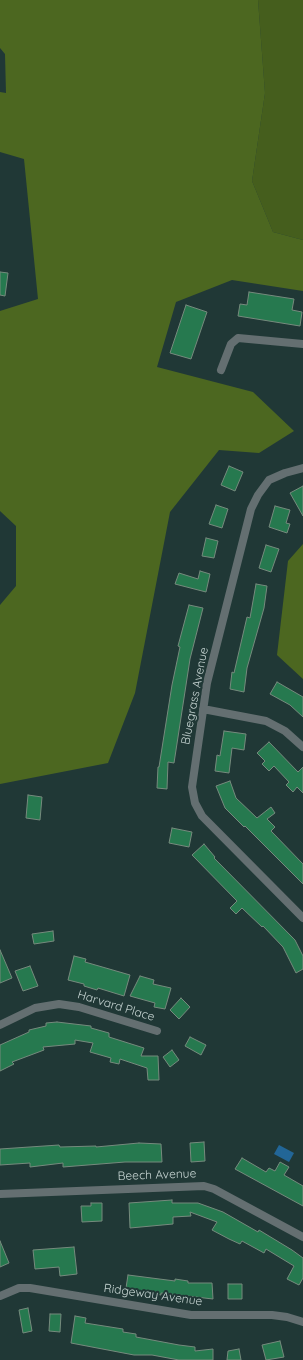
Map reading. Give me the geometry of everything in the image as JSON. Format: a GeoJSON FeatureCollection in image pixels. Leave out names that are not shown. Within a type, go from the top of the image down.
{"type":"FeatureCollection","features":[{"type":"Feature","properties":{"kind":"street"},"geometry":{"type":"LineString","coordinates":[[221,370],[231,344],[238,338],[303,344]]}},
{"type":"Feature","properties":{"kind":"street","name":"Bluegrass Avenue"},"geometry":{"type":"LineString","coordinates":[[303,468],[285,473],[269,480],[252,504],[226,605],[203,709],[192,787],[196,803],[202,816],[303,918]]}},
{"type":"Feature","properties":{"kind":"street"},"geometry":{"type":"LineString","coordinates":[[203,709],[266,721],[285,731],[303,747]]}},
{"type":"Feature","properties":{"kind":"street","name":"Harvard Place"},"geometry":{"type":"LineString","coordinates":[[0,1025],[35,1008],[60,1004],[79,1007],[157,1031]]}},
{"type":"Feature","properties":{"kind":"street","name":"Beech Avenue"},"geometry":{"type":"LineString","coordinates":[[0,1194],[204,1186],[214,1189],[303,1238]]}},
{"type":"Feature","properties":{"kind":"street","name":"Ridgeway Avenue"},"geometry":{"type":"LineString","coordinates":[[0,1296],[19,1288],[30,1288],[191,1315],[272,1315],[287,1317],[303,1322]]}},
{"type":"Feature","properties":{"kind":"green space"},"geometry":{"type":"Polygon","coordinates":[[[0,0],[258,0],[265,93],[252,181],[273,232],[303,240],[303,291],[232,280],[176,302],[157,367],[253,392],[294,431],[259,453],[219,450],[170,512],[135,693],[108,763],[0,784],[0,605],[16,586],[16,526],[0,511],[0,311],[38,299],[24,159],[0,152],[0,92],[6,93],[5,54],[0,48],[0,0]]]}},
{"type":"Feature","properties":{"kind":"green space"},"geometry":{"type":"Polygon","coordinates":[[[258,0],[303,0],[303,240],[273,232],[252,181],[265,93],[258,0]]]}},
{"type":"Feature","properties":{"kind":"green space"},"geometry":{"type":"Polygon","coordinates":[[[303,544],[303,679],[277,655],[288,561],[303,544]]]}},
{"type":"Feature","properties":{"kind":"water"},"geometry":{"type":"Polygon","coordinates":[[[279,1145],[294,1153],[289,1162],[274,1154],[279,1145]]]}},
{"type":"Feature","properties":{"kind":"building"},"geometry":{"type":"Polygon","coordinates":[[[0,272],[8,273],[5,296],[0,295],[0,272]]]}},
{"type":"Feature","properties":{"kind":"building"},"geometry":{"type":"Polygon","coordinates":[[[249,292],[294,299],[292,310],[302,312],[300,326],[238,316],[240,304],[247,305],[249,292]]]}},
{"type":"Feature","properties":{"kind":"building"},"geometry":{"type":"Polygon","coordinates":[[[186,305],[207,312],[191,359],[170,353],[186,305]]]}},
{"type":"Feature","properties":{"kind":"building"},"geometry":{"type":"Polygon","coordinates":[[[229,466],[243,472],[235,491],[221,485],[229,466]]]}},
{"type":"Feature","properties":{"kind":"building"},"geometry":{"type":"Polygon","coordinates":[[[303,486],[303,516],[290,493],[303,486]]]}},
{"type":"Feature","properties":{"kind":"building"},"geometry":{"type":"Polygon","coordinates":[[[216,505],[228,509],[222,528],[209,524],[216,505]]]}},
{"type":"Feature","properties":{"kind":"building"},"geometry":{"type":"Polygon","coordinates":[[[275,506],[290,510],[286,523],[290,524],[287,533],[269,527],[275,506]]]}},
{"type":"Feature","properties":{"kind":"building"},"geometry":{"type":"Polygon","coordinates":[[[206,538],[218,541],[214,558],[202,556],[206,538]]]}},
{"type":"Feature","properties":{"kind":"building"},"geometry":{"type":"Polygon","coordinates":[[[266,545],[279,549],[271,572],[259,568],[266,545]]]}},
{"type":"Feature","properties":{"kind":"building"},"geometry":{"type":"Polygon","coordinates":[[[200,571],[210,574],[206,592],[175,584],[179,573],[198,579],[200,571]]]}},
{"type":"Feature","properties":{"kind":"building"},"geometry":{"type":"Polygon","coordinates":[[[256,584],[267,586],[264,608],[247,668],[244,692],[230,689],[232,672],[234,673],[247,617],[250,618],[256,584]]]}},
{"type":"Feature","properties":{"kind":"building"},"geometry":{"type":"Polygon","coordinates":[[[189,605],[203,608],[190,659],[174,763],[168,762],[167,789],[157,788],[158,767],[180,647],[178,646],[189,605]]]}},
{"type":"Feature","properties":{"kind":"building"},"geometry":{"type":"Polygon","coordinates":[[[277,682],[303,697],[303,717],[290,705],[270,694],[277,682]]]}},
{"type":"Feature","properties":{"kind":"building"},"geometry":{"type":"Polygon","coordinates":[[[224,731],[246,734],[244,750],[232,748],[229,773],[215,771],[217,755],[220,756],[224,731]]]}},
{"type":"Feature","properties":{"kind":"building"},"geometry":{"type":"Polygon","coordinates":[[[269,742],[298,772],[303,767],[303,793],[297,787],[293,792],[286,785],[289,782],[274,766],[269,771],[262,764],[265,761],[257,753],[269,742]]]}},
{"type":"Feature","properties":{"kind":"building"},"geometry":{"type":"Polygon","coordinates":[[[230,781],[236,798],[257,818],[271,807],[275,813],[267,819],[275,827],[271,831],[303,864],[303,884],[225,808],[216,786],[230,781]]]}},
{"type":"Feature","properties":{"kind":"building"},"geometry":{"type":"Polygon","coordinates":[[[28,795],[42,797],[40,820],[26,818],[28,795]]]}},
{"type":"Feature","properties":{"kind":"building"},"geometry":{"type":"Polygon","coordinates":[[[172,828],[192,832],[189,847],[169,843],[172,828]]]}},
{"type":"Feature","properties":{"kind":"building"},"geometry":{"type":"Polygon","coordinates":[[[204,844],[215,857],[214,858],[295,940],[303,956],[303,969],[296,973],[283,947],[263,926],[262,927],[242,908],[236,914],[230,908],[237,901],[192,855],[204,844]]]}},
{"type":"Feature","properties":{"kind":"building"},"geometry":{"type":"Polygon","coordinates":[[[53,931],[54,941],[34,944],[32,934],[53,931]]]}},
{"type":"Feature","properties":{"kind":"building"},"geometry":{"type":"Polygon","coordinates":[[[0,950],[12,978],[0,983],[0,950]]]}},
{"type":"Feature","properties":{"kind":"building"},"geometry":{"type":"Polygon","coordinates":[[[74,956],[86,959],[85,962],[130,975],[124,996],[98,988],[97,990],[84,986],[84,984],[68,980],[74,956]]]}},
{"type":"Feature","properties":{"kind":"building"},"geometry":{"type":"Polygon","coordinates":[[[30,966],[38,986],[23,991],[15,971],[30,966]]]}},
{"type":"Feature","properties":{"kind":"building"},"geometry":{"type":"Polygon","coordinates":[[[140,976],[154,980],[153,984],[171,988],[165,1009],[154,1007],[155,1003],[130,996],[140,976]]]}},
{"type":"Feature","properties":{"kind":"building"},"geometry":{"type":"Polygon","coordinates":[[[181,998],[190,1007],[179,1019],[170,1010],[181,998]]]}},
{"type":"Feature","properties":{"kind":"building"},"geometry":{"type":"Polygon","coordinates":[[[57,1022],[91,1026],[91,1028],[109,1033],[109,1037],[144,1048],[141,1056],[158,1056],[159,1080],[148,1080],[147,1068],[120,1059],[119,1064],[110,1062],[111,1058],[90,1052],[93,1043],[75,1040],[75,1044],[43,1047],[44,1050],[12,1062],[14,1064],[0,1071],[0,1045],[29,1032],[29,1030],[46,1026],[46,1023],[57,1022]]]}},
{"type":"Feature","properties":{"kind":"building"},"geometry":{"type":"Polygon","coordinates":[[[190,1037],[206,1045],[201,1055],[185,1046],[190,1037]]]}},
{"type":"Feature","properties":{"kind":"building"},"geometry":{"type":"Polygon","coordinates":[[[172,1050],[179,1060],[170,1067],[163,1057],[172,1050]]]}},
{"type":"Feature","properties":{"kind":"building"},"geometry":{"type":"Polygon","coordinates":[[[204,1142],[205,1161],[191,1162],[190,1143],[204,1142]]]}},
{"type":"Feature","properties":{"kind":"building"},"geometry":{"type":"Polygon","coordinates":[[[139,1143],[161,1144],[162,1162],[125,1162],[63,1167],[63,1163],[30,1167],[30,1163],[0,1165],[0,1149],[59,1145],[60,1147],[96,1147],[139,1143]]]}},
{"type":"Feature","properties":{"kind":"building"},"geometry":{"type":"Polygon","coordinates":[[[242,1158],[266,1172],[269,1168],[275,1171],[280,1162],[289,1167],[284,1175],[303,1186],[303,1206],[235,1169],[242,1158]]]}},
{"type":"Feature","properties":{"kind":"building"},"geometry":{"type":"Polygon","coordinates":[[[172,1200],[172,1203],[198,1203],[223,1212],[258,1232],[259,1230],[292,1250],[303,1258],[303,1278],[299,1285],[287,1279],[294,1266],[266,1249],[264,1253],[242,1241],[240,1244],[229,1239],[212,1230],[217,1222],[190,1212],[191,1216],[173,1217],[173,1224],[130,1228],[129,1203],[172,1200]]]}},
{"type":"Feature","properties":{"kind":"building"},"geometry":{"type":"Polygon","coordinates":[[[91,1203],[102,1203],[102,1221],[82,1222],[81,1206],[91,1206],[91,1203]]]}},
{"type":"Feature","properties":{"kind":"building"},"geometry":{"type":"Polygon","coordinates":[[[0,1241],[9,1263],[0,1267],[0,1241]]]}},
{"type":"Feature","properties":{"kind":"building"},"geometry":{"type":"Polygon","coordinates":[[[74,1247],[77,1274],[60,1276],[59,1267],[35,1269],[33,1250],[74,1247]]]}},
{"type":"Feature","properties":{"kind":"building"},"geometry":{"type":"Polygon","coordinates":[[[128,1275],[175,1281],[175,1279],[188,1281],[188,1283],[212,1283],[213,1299],[161,1293],[161,1295],[126,1288],[128,1275]]]}},
{"type":"Feature","properties":{"kind":"building"},"geometry":{"type":"Polygon","coordinates":[[[228,1284],[242,1284],[242,1299],[228,1299],[228,1284]]]}},
{"type":"Feature","properties":{"kind":"building"},"geometry":{"type":"Polygon","coordinates":[[[28,1308],[32,1331],[23,1333],[19,1310],[28,1308]]]}},
{"type":"Feature","properties":{"kind":"building"},"geometry":{"type":"Polygon","coordinates":[[[50,1314],[61,1314],[60,1332],[49,1331],[50,1314]]]}},
{"type":"Feature","properties":{"kind":"building"},"geometry":{"type":"Polygon","coordinates":[[[75,1316],[86,1318],[85,1323],[123,1329],[123,1332],[136,1334],[136,1337],[195,1347],[195,1351],[213,1349],[213,1360],[179,1360],[152,1355],[134,1355],[71,1343],[75,1316]]]}},
{"type":"Feature","properties":{"kind":"building"},"geometry":{"type":"Polygon","coordinates":[[[280,1341],[284,1357],[266,1360],[262,1345],[280,1341]]]}},
{"type":"Feature","properties":{"kind":"building"},"geometry":{"type":"Polygon","coordinates":[[[239,1349],[241,1360],[227,1360],[228,1351],[239,1349]]]}}]}
